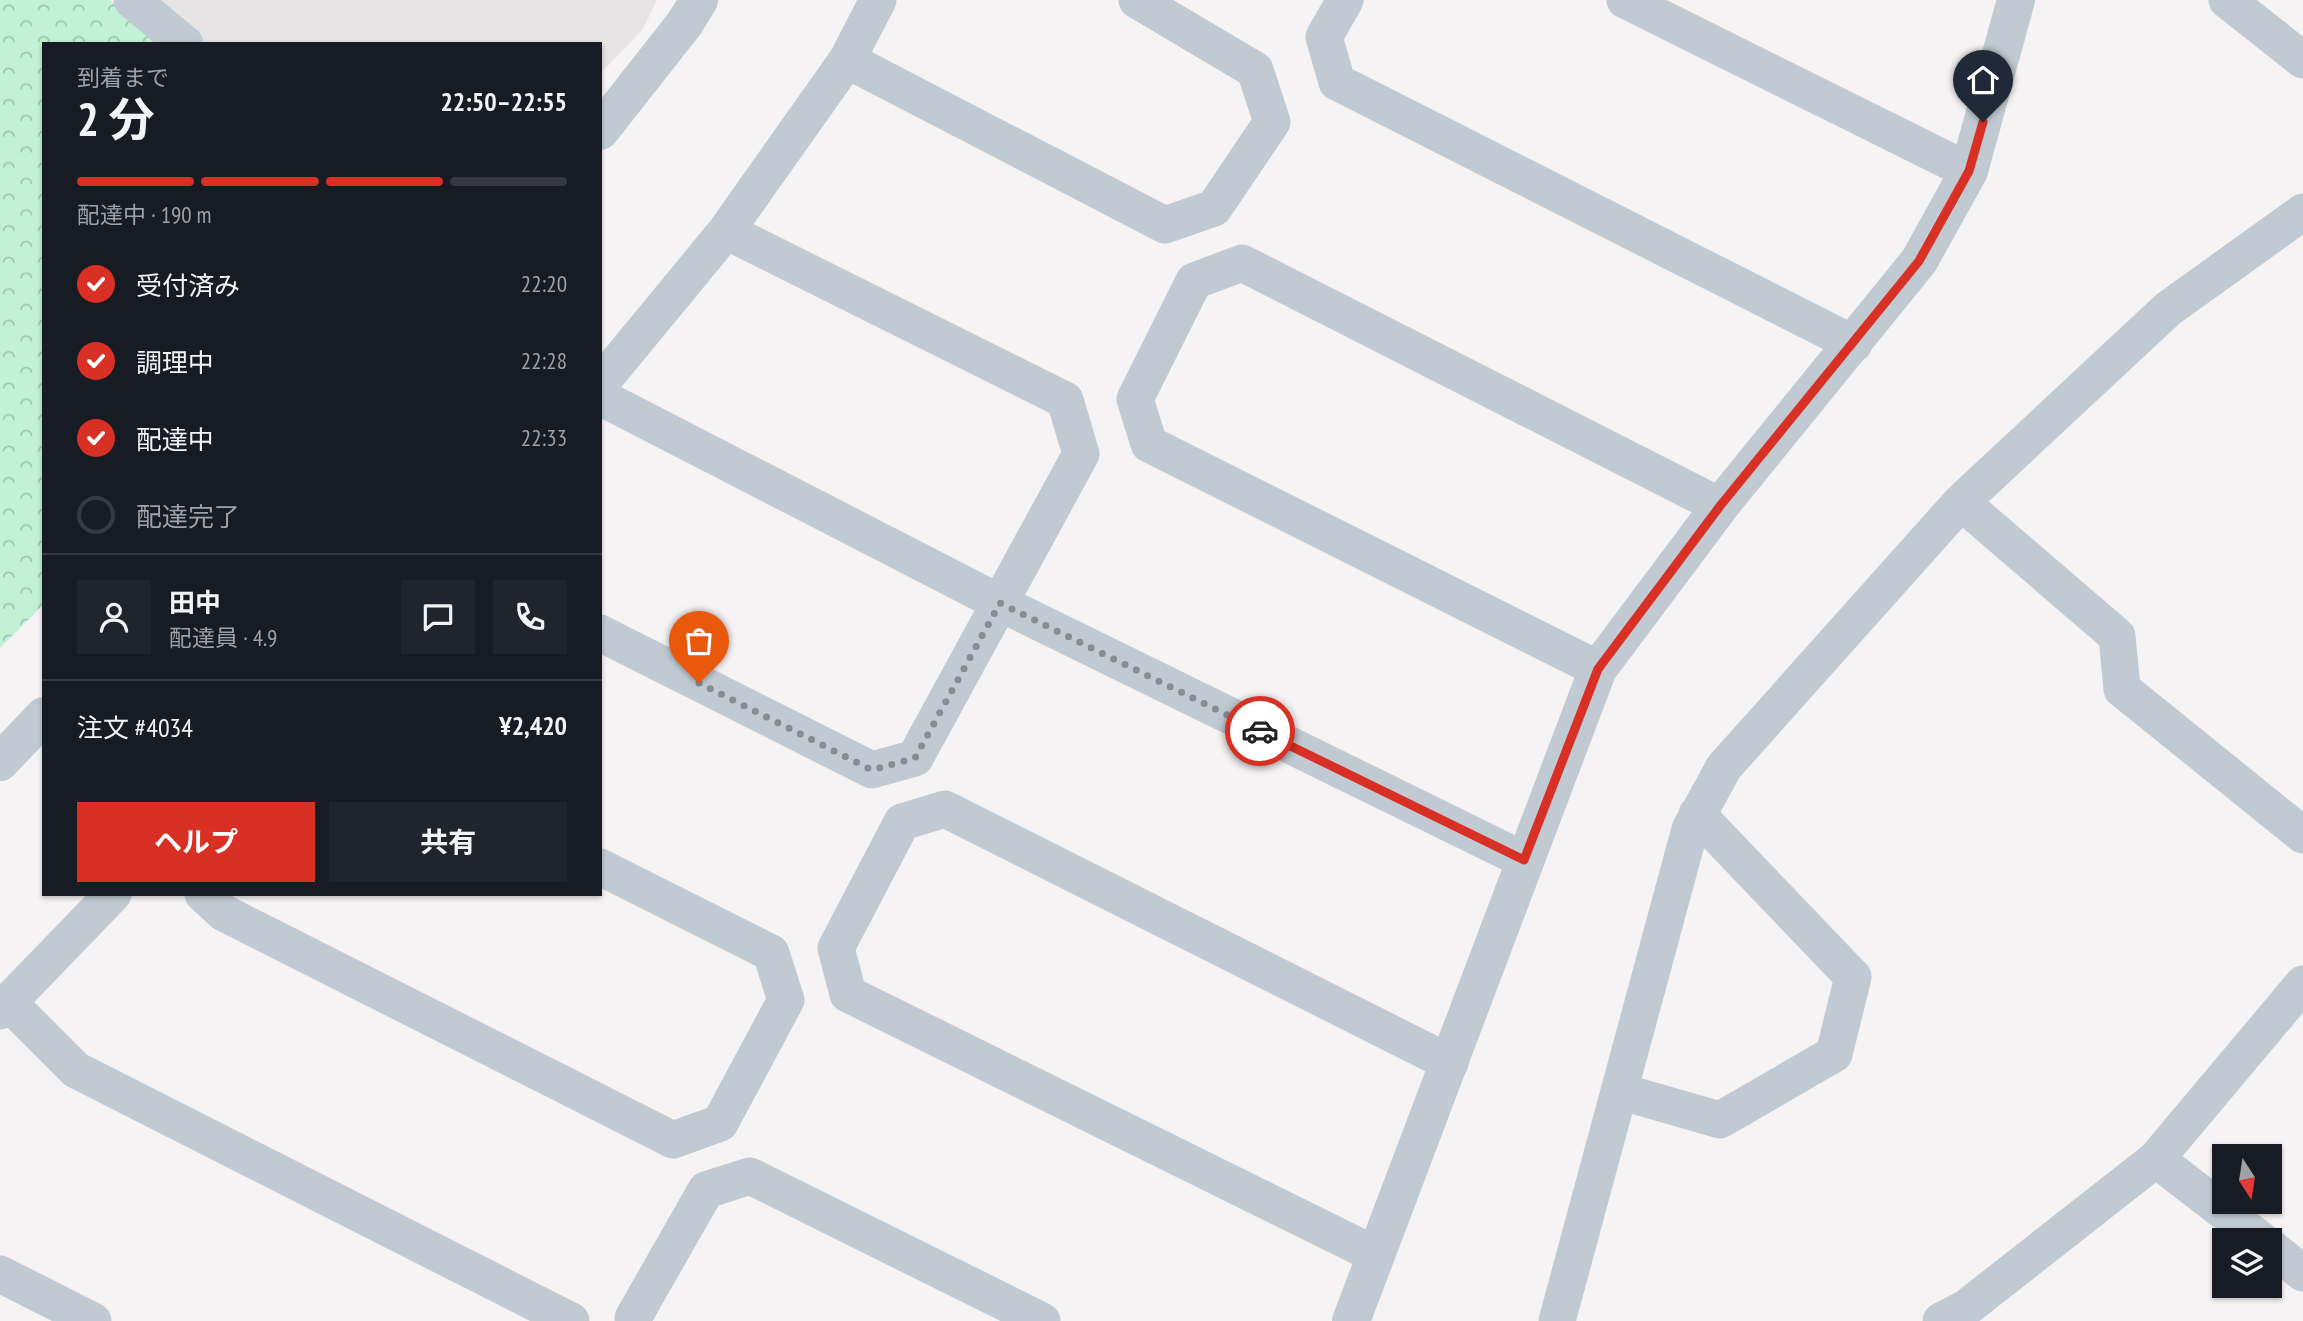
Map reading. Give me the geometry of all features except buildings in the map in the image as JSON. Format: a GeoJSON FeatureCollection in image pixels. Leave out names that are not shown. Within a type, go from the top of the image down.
{"type":"FeatureCollection","features":[{"type":"Feature","properties":{"kind":"street"},"geometry":{"type":"LineString","coordinates":[[132,0],[183,42]]}},
{"type":"Feature","properties":{"kind":"street"},"geometry":{"type":"LineString","coordinates":[[602,128],[685,23],[699,0]]}},
{"type":"Feature","properties":{"kind":"street"},"geometry":{"type":"LineString","coordinates":[[602,382],[726,231],[847,60],[878,0]]}},
{"type":"Feature","properties":{"kind":"street"},"geometry":{"type":"LineString","coordinates":[[847,60],[1165,225],[1214,208],[1272,122],[1255,69],[1136,0]]}},
{"type":"Feature","properties":{"kind":"street"},"geometry":{"type":"LineString","coordinates":[[1345,0],[1324,37],[1337,82],[1854,344]]}},
{"type":"Feature","properties":{"kind":"street"},"geometry":{"type":"LineString","coordinates":[[1625,0],[1969,171]]}},
{"type":"Feature","properties":{"kind":"street"},"geometry":{"type":"LineString","coordinates":[[1351,1321],[1598,669],[1720,506],[1919,261],[1969,171],[2017,0]]}},
{"type":"Feature","properties":{"kind":"street"},"geometry":{"type":"LineString","coordinates":[[2227,0],[2303,60]]}},
{"type":"Feature","properties":{"kind":"street"},"geometry":{"type":"LineString","coordinates":[[1556,1321],[1690,829],[1724,767],[1961,502],[2168,309],[2303,212]]}},
{"type":"Feature","properties":{"kind":"street"},"geometry":{"type":"LineString","coordinates":[[602,634],[872,770],[915,758],[1082,454],[1065,400],[726,231]]}},
{"type":"Feature","properties":{"kind":"street"},"geometry":{"type":"LineString","coordinates":[[1598,669],[1149,444],[1135,399],[1194,281],[1242,263],[1720,506]]}},
{"type":"Feature","properties":{"kind":"street"},"geometry":{"type":"LineString","coordinates":[[602,398],[1000,603],[1524,860]]}},
{"type":"Feature","properties":{"kind":"street"},"geometry":{"type":"LineString","coordinates":[[1961,502],[2118,636],[2118,666],[2122,688],[2303,835]]}},
{"type":"Feature","properties":{"kind":"street"},"geometry":{"type":"LineString","coordinates":[[0,762],[42,718]]}},
{"type":"Feature","properties":{"kind":"street"},"geometry":{"type":"LineString","coordinates":[[1376,1255],[848,994],[836,948],[902,822],[945,809],[1450,1062]]}},
{"type":"Feature","properties":{"kind":"street"},"geometry":{"type":"LineString","coordinates":[[1619,1091],[1720,1120],[1834,1054],[1853,977],[1698,814]]}},
{"type":"Feature","properties":{"kind":"street"},"geometry":{"type":"LineString","coordinates":[[205,896],[224,913],[673,1140],[720,1124],[786,1000],[771,953],[602,868]]}},
{"type":"Feature","properties":{"kind":"street"},"geometry":{"type":"LineString","coordinates":[[111,896],[4,1007],[76,1070],[571,1321]]}},
{"type":"Feature","properties":{"kind":"street"},"geometry":{"type":"LineString","coordinates":[[1963,1317],[2156,1159],[2303,984]]}},
{"type":"Feature","properties":{"kind":"street"},"geometry":{"type":"LineString","coordinates":[[2156,1159],[2245,1228]]}},
{"type":"Feature","properties":{"kind":"street"},"geometry":{"type":"LineString","coordinates":[[634,1321],[633,1318],[706,1190],[750,1176],[1042,1321]]}},
{"type":"Feature","properties":{"kind":"street"},"geometry":{"type":"LineString","coordinates":[[2282,1256],[2303,1273]]}},
{"type":"Feature","properties":{"kind":"street"},"geometry":{"type":"LineString","coordinates":[[0,1274],[93,1321]]}},
{"type":"Feature","properties":{"kind":"shaded area"},"geometry":{"type":"Polygon","coordinates":[[[148,0],[657,0],[643,29],[602,72],[602,42],[198,42],[148,0]]]}},
{"type":"Feature","properties":{"kind":"green space"},"geometry":{"type":"Polygon","coordinates":[[[0,0],[110,0],[160,42],[42,42],[42,606],[0,648],[0,0]]]}},
{"type":"Feature","properties":{"kind":"way so far"},"geometry":{"type":"LineString","coordinates":[[699,683],[872,770],[915,758],[1000,603],[1260,731]]}},
{"type":"Feature","properties":{"kind":"route"},"geometry":{"type":"LineString","coordinates":[[1260,731],[1524,860],[1598,669],[1720,506],[1919,261],[1969,171],[1983,122]]}}]}
